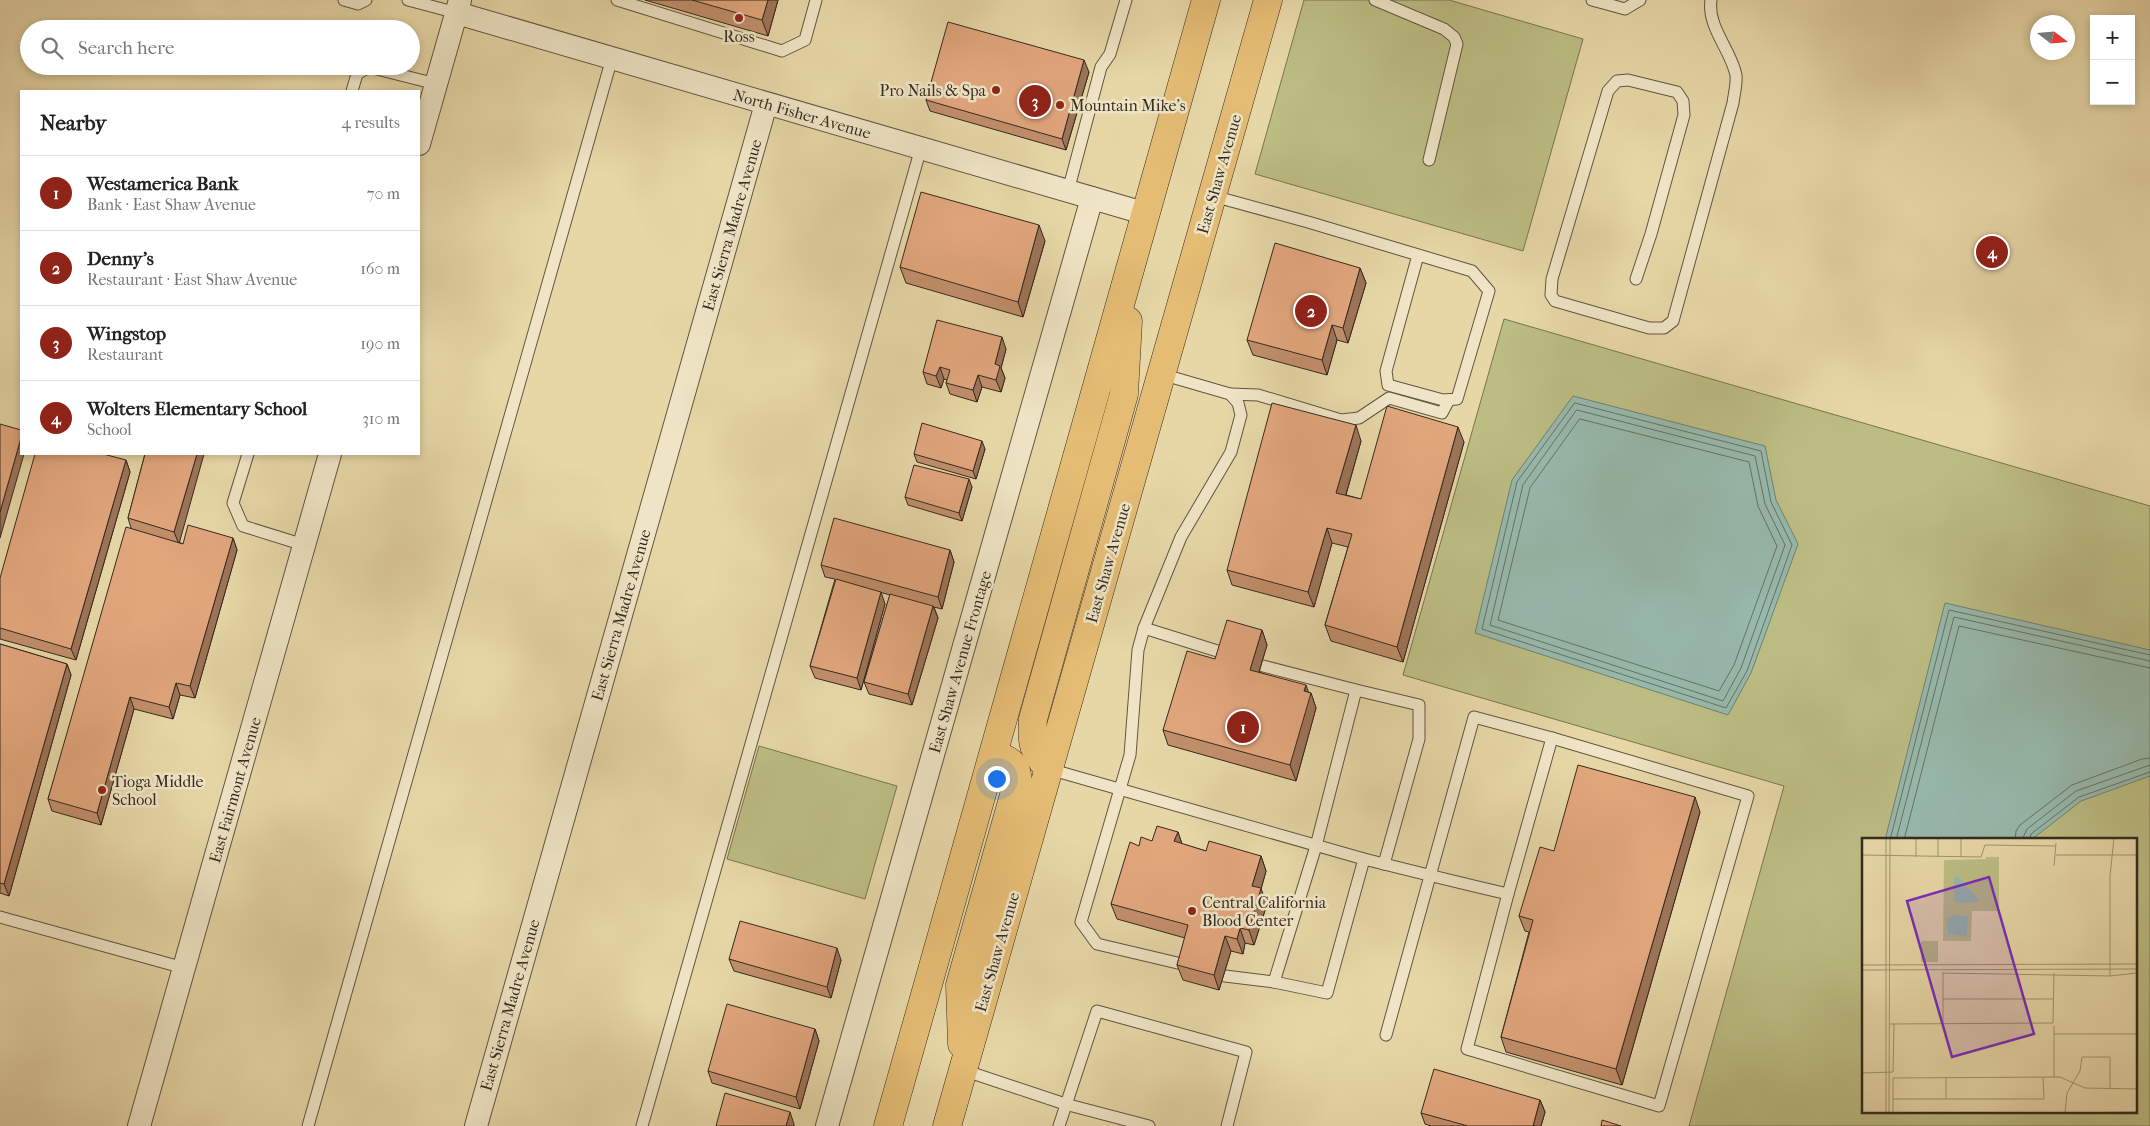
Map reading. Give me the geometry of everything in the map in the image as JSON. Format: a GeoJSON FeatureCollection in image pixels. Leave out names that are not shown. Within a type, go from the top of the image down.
{"type":"FeatureCollection","features":[{"type":"Feature","properties":{"kind":"main road"},"geometry":{"type":"LineString","coordinates":[[888,1126],[1130,275],[1206,0]]}},
{"type":"Feature","properties":{"kind":"main road","name":"East Shaw Avenue"},"geometry":{"type":"LineString","coordinates":[[948,1126],[1268,0]]}},
{"type":"Feature","properties":{"kind":"main road"},"geometry":{"type":"LineString","coordinates":[[1049,769],[1037,756],[1033,746],[1033,719],[1124,394],[1130,275]]}},
{"type":"Feature","properties":{"kind":"main road"},"geometry":{"type":"LineString","coordinates":[[963,1070],[960,985],[1018,781],[1017,769],[1007,759],[994,755]]}},
{"type":"Feature","properties":{"kind":"street","name":"North Fisher Avenue"},"geometry":{"type":"LineString","coordinates":[[458,6],[612,58],[1147,214]]}},
{"type":"Feature","properties":{"kind":"street"},"geometry":{"type":"LineString","coordinates":[[420,140],[458,6]]}},
{"type":"Feature","properties":{"kind":"street","name":"East Sierra Madre Avenue"},"geometry":{"type":"LineString","coordinates":[[476,1126],[766,104]]}},
{"type":"Feature","properties":{"kind":"street","name":"East Shaw Avenue Frontage"},"geometry":{"type":"LineString","coordinates":[[827,1126],[1092,198]]}},
{"type":"Feature","properties":{"kind":"street","name":"East Fairmont Avenue"},"geometry":{"type":"LineString","coordinates":[[139,1126],[330,455]]}},
{"type":"Feature","properties":{"kind":"lane"},"geometry":{"type":"LineString","coordinates":[[344,0],[358,4],[366,0]]}},
{"type":"Feature","properties":{"kind":"lane"},"geometry":{"type":"LineString","coordinates":[[408,0],[458,6]]}},
{"type":"Feature","properties":{"kind":"lane"},"geometry":{"type":"LineString","coordinates":[[617,0],[782,51],[805,40],[816,0]]}},
{"type":"Feature","properties":{"kind":"lane"},"geometry":{"type":"LineString","coordinates":[[1068,191],[1101,67],[1110,54],[1126,0]]}},
{"type":"Feature","properties":{"kind":"lane"},"geometry":{"type":"LineString","coordinates":[[1374,0],[1444,29],[1454,36],[1457,44],[1429,160]]}},
{"type":"Feature","properties":{"kind":"lane"},"geometry":{"type":"LineString","coordinates":[[1592,0],[1625,9],[1640,0]]}},
{"type":"Feature","properties":{"kind":"lane"},"geometry":{"type":"LineString","coordinates":[[1636,280],[1651,234],[1684,115],[1683,101],[1677,92],[1628,80],[1617,81],[1608,91],[1552,279],[1551,295],[1555,301],[1649,328],[1664,328],[1673,321],[1733,103],[1736,86],[1736,75],[1715,25],[1711,0]]}},
{"type":"Feature","properties":{"kind":"lane"},"geometry":{"type":"LineString","coordinates":[[308,1126],[612,58]]}},
{"type":"Feature","properties":{"kind":"lane"},"geometry":{"type":"LineString","coordinates":[[352,90],[357,75]]}},
{"type":"Feature","properties":{"kind":"lane"},"geometry":{"type":"LineString","coordinates":[[401,75],[436,84]]}},
{"type":"Feature","properties":{"kind":"lane"},"geometry":{"type":"LineString","coordinates":[[642,1126],[921,148]]}},
{"type":"Feature","properties":{"kind":"lane"},"geometry":{"type":"LineString","coordinates":[[1213,196],[1308,222],[1472,271],[1489,291],[1457,399],[1443,400],[1388,385],[1386,371],[1418,255]]}},
{"type":"Feature","properties":{"kind":"lane"},"geometry":{"type":"LineString","coordinates":[[1161,374],[1230,394],[1258,395],[1341,420],[1359,418],[1389,398],[1442,413],[1448,400]]}},
{"type":"Feature","properties":{"kind":"lane"},"geometry":{"type":"LineString","coordinates":[[1186,966],[1097,944],[1081,922],[1130,755],[1138,650],[1144,628],[1181,537],[1231,452],[1241,415],[1238,403],[1230,394]]}},
{"type":"Feature","properties":{"kind":"lane"},"geometry":{"type":"LineString","coordinates":[[248,455],[234,503],[243,526],[304,545]]}},
{"type":"Feature","properties":{"kind":"lane"},"geometry":{"type":"LineString","coordinates":[[1144,628],[1227,654]]}},
{"type":"Feature","properties":{"kind":"lane"},"geometry":{"type":"LineString","coordinates":[[1263,666],[1419,705],[1419,739],[1384,864]]}},
{"type":"Feature","properties":{"kind":"lane"},"geometry":{"type":"LineString","coordinates":[[1274,982],[1316,846],[1356,690]]}},
{"type":"Feature","properties":{"kind":"lane"},"geometry":{"type":"LineString","coordinates":[[1386,1034],[1474,717],[1552,738],[1748,796],[1659,1106],[1467,1049],[1552,738]]}},
{"type":"Feature","properties":{"kind":"lane"},"geometry":{"type":"LineString","coordinates":[[1049,769],[1316,846],[1508,894]]}},
{"type":"Feature","properties":{"kind":"lane"},"geometry":{"type":"LineString","coordinates":[[1225,976],[1274,982],[1327,993],[1364,859]]}},
{"type":"Feature","properties":{"kind":"lane"},"geometry":{"type":"LineString","coordinates":[[0,917],[184,968]]}},
{"type":"Feature","properties":{"kind":"lane"},"geometry":{"type":"LineString","coordinates":[[1059,1126],[1097,1011],[1246,1052],[1227,1126]]}},
{"type":"Feature","properties":{"kind":"lane"},"geometry":{"type":"LineString","coordinates":[[963,1070],[1065,1104],[1149,1126]]}},
{"type":"Feature","properties":{"kind":"green space"},"geometry":{"type":"Polygon","coordinates":[[[1304,0],[1449,0],[1583,39],[1523,251],[1255,174],[1304,0]]]}},
{"type":"Feature","properties":{"kind":"green space"},"geometry":{"type":"Polygon","coordinates":[[[1504,319],[2150,506],[2150,1126],[1689,1126],[1784,786],[1403,675],[1504,319]]]}},
{"type":"Feature","properties":{"kind":"green space"},"geometry":{"type":"Polygon","coordinates":[[[759,746],[897,786],[865,899],[727,859],[759,746]]]}},
{"type":"Feature","properties":{"kind":"water"},"geometry":{"type":"Polygon","coordinates":[[[1573,396],[1765,446],[1776,500],[1798,544],[1751,673],[1728,715],[1475,633],[1512,480],[1573,396]]]}},
{"type":"Feature","properties":{"kind":"water"},"geometry":{"type":"Polygon","coordinates":[[[1945,603],[2150,650],[2150,776],[2081,801],[2034,838],[1886,838],[1945,603]]]}},
{"type":"Feature","properties":{"kind":"building"},"geometry":{"type":"Polygon","coordinates":[[[692,0],[768,0],[762,20],[692,0]]]}},
{"type":"Feature","properties":{"kind":"building"},"geometry":{"type":"Polygon","coordinates":[[[948,22],[1084,60],[1062,139],[926,100],[948,22]]]}},
{"type":"Feature","properties":{"kind":"building"},"geometry":{"type":"Polygon","coordinates":[[[921,192],[1039,225],[1018,302],[900,267],[921,192]]]}},
{"type":"Feature","properties":{"kind":"building"},"geometry":{"type":"Polygon","coordinates":[[[1275,243],[1360,268],[1343,328],[1332,325],[1322,360],[1247,340],[1275,243]]]}},
{"type":"Feature","properties":{"kind":"building"},"geometry":{"type":"Polygon","coordinates":[[[937,320],[1002,337],[995,364],[1000,366],[996,380],[978,375],[973,390],[946,383],[950,370],[940,367],[936,376],[923,372],[937,320]]]}},
{"type":"Feature","properties":{"kind":"building"},"geometry":{"type":"Polygon","coordinates":[[[1272,403],[1356,425],[1336,493],[1361,499],[1387,406],[1458,427],[1397,647],[1325,625],[1352,534],[1327,528],[1308,592],[1227,570],[1272,403]]]}},
{"type":"Feature","properties":{"kind":"building"},"geometry":{"type":"Polygon","coordinates":[[[922,423],[982,441],[973,471],[914,454],[922,423]]]}},
{"type":"Feature","properties":{"kind":"building"},"geometry":{"type":"Polygon","coordinates":[[[0,424],[20,430],[20,442],[0,512],[0,424]]]}},
{"type":"Feature","properties":{"kind":"building"},"geometry":{"type":"Polygon","coordinates":[[[35,455],[107,455],[126,460],[71,649],[0,628],[0,578],[35,455]]]}},
{"type":"Feature","properties":{"kind":"building"},"geometry":{"type":"Polygon","coordinates":[[[145,455],[197,455],[174,532],[128,518],[145,455]]]}},
{"type":"Feature","properties":{"kind":"building"},"geometry":{"type":"Polygon","coordinates":[[[914,465],[969,479],[959,513],[905,497],[914,465]]]}},
{"type":"Feature","properties":{"kind":"building"},"geometry":{"type":"Polygon","coordinates":[[[834,518],[950,550],[938,597],[821,565],[834,518]]]}},
{"type":"Feature","properties":{"kind":"building"},"geometry":{"type":"Polygon","coordinates":[[[188,525],[233,538],[190,686],[176,683],[169,707],[130,697],[97,813],[48,799],[126,527],[183,544],[188,525]]]}},
{"type":"Feature","properties":{"kind":"building"},"geometry":{"type":"Polygon","coordinates":[[[836,579],[881,592],[857,678],[810,666],[836,579]]]}},
{"type":"Feature","properties":{"kind":"building"},"geometry":{"type":"Polygon","coordinates":[[[890,594],[933,606],[908,694],[864,682],[890,594]]]}},
{"type":"Feature","properties":{"kind":"building"},"geometry":{"type":"Polygon","coordinates":[[[1227,620],[1262,630],[1250,670],[1306,685],[1304,691],[1311,693],[1290,765],[1163,730],[1187,651],[1215,659],[1227,620]]]}},
{"type":"Feature","properties":{"kind":"building"},"geometry":{"type":"Polygon","coordinates":[[[0,644],[67,664],[4,884],[0,883],[0,644]]]}},
{"type":"Feature","properties":{"kind":"building"},"geometry":{"type":"Polygon","coordinates":[[[1578,765],[1695,797],[1616,1069],[1501,1037],[1533,920],[1519,916],[1540,847],[1554,851],[1578,765]]]}},
{"type":"Feature","properties":{"kind":"building","name":"Central California Blood Center"},"geometry":{"type":"Polygon","coordinates":[[[1157,826],[1178,832],[1174,841],[1206,851],[1209,841],[1261,856],[1252,886],[1261,888],[1249,930],[1240,928],[1237,939],[1225,936],[1214,975],[1177,965],[1188,925],[1111,904],[1130,842],[1139,846],[1141,837],[1152,841],[1157,826]]]}},
{"type":"Feature","properties":{"kind":"building"},"geometry":{"type":"Polygon","coordinates":[[[740,921],[837,948],[827,987],[729,959],[740,921]]]}},
{"type":"Feature","properties":{"kind":"building"},"geometry":{"type":"Polygon","coordinates":[[[727,1004],[815,1029],[796,1097],[708,1071],[727,1004]]]}},
{"type":"Feature","properties":{"kind":"building"},"geometry":{"type":"Polygon","coordinates":[[[1434,1069],[1540,1100],[1533,1126],[1468,1126],[1421,1113],[1434,1069]]]}},
{"type":"Feature","properties":{"kind":"building"},"geometry":{"type":"Polygon","coordinates":[[[725,1093],[790,1112],[786,1126],[716,1126],[725,1093]]]}},
{"type":"Feature","properties":{"kind":"building"},"geometry":{"type":"Polygon","coordinates":[[[1602,1120],[1621,1126],[1601,1126],[1602,1120]]]}},
{"type":"Feature","properties":{"kind":"place","name":"Ross"},"geometry":{"type":"Point","coordinates":[739,18]}},
{"type":"Feature","properties":{"kind":"place","name":"Pro Nails & Spa"},"geometry":{"type":"Point","coordinates":[996,90]}},
{"type":"Feature","properties":{"kind":"place","name":"Wingstop"},"geometry":{"type":"Point","coordinates":[1035,101]}},
{"type":"Feature","properties":{"kind":"place","name":"Mountain Mike's"},"geometry":{"type":"Point","coordinates":[1060,105]}},
{"type":"Feature","properties":{"kind":"place","name":"Wolters Elementary School"},"geometry":{"type":"Point","coordinates":[1992,252]}},
{"type":"Feature","properties":{"kind":"place","name":"Denny's"},"geometry":{"type":"Point","coordinates":[1311,311]}},
{"type":"Feature","properties":{"kind":"place","name":"Westamerica Bank"},"geometry":{"type":"Point","coordinates":[1243,727]}},
{"type":"Feature","properties":{"kind":"place","name":"Tioga Middle School"},"geometry":{"type":"Point","coordinates":[102,790]}},
{"type":"Feature","properties":{"kind":"place","name":"Central California Blood Center"},"geometry":{"type":"Point","coordinates":[1192,911]}}]}
